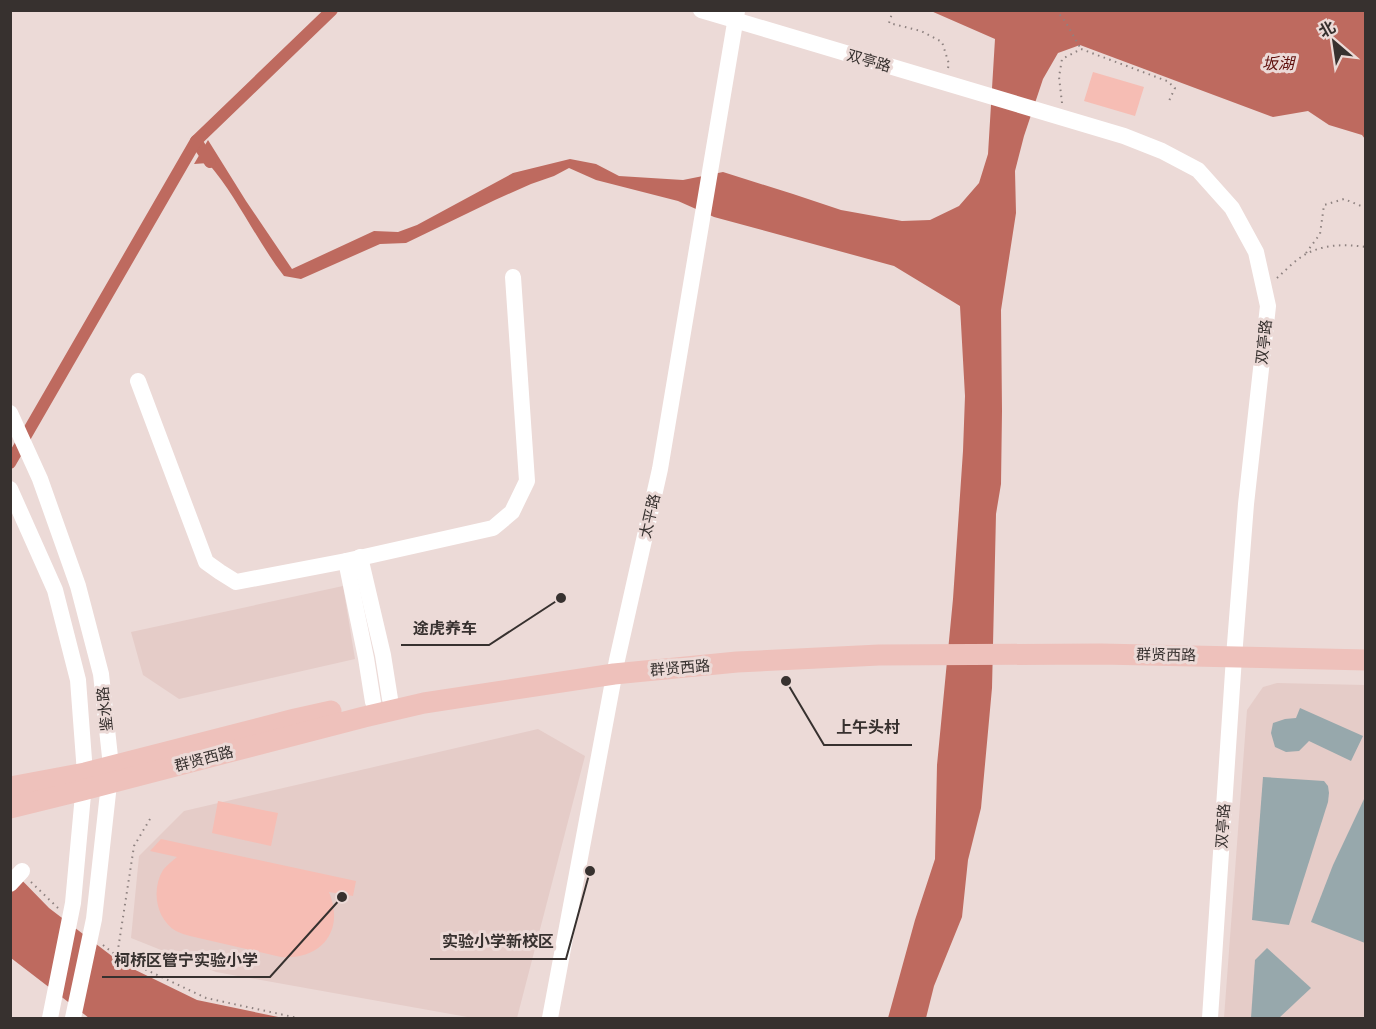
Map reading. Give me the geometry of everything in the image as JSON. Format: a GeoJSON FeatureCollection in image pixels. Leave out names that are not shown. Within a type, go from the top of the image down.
{"type":"FeatureCollection","features":[{"type":"Feature","properties":{"kind":"main road","name":"群贤西路"},"geometry":{"type":"LineString","coordinates":[[110,775],[295,719],[457,684],[772,647],[867,641],[946,648],[995,649],[1235,650],[1365,645]]}},
{"type":"Feature","properties":{"kind":"main road","name":"群贤西路"},"geometry":{"type":"LineString","coordinates":[[1235,650],[1365,660]]}},
{"type":"Feature","properties":{"kind":"main road","name":"群贤西路"},"geometry":{"type":"LineString","coordinates":[[10,808],[84,781],[424,703],[615,667]]}},
{"type":"Feature","properties":{"kind":"main road","name":"群贤西路"},"geometry":{"type":"LineString","coordinates":[[10,787],[84,781]]}},
{"type":"Feature","properties":{"kind":"street","name":"双亭路"},"geometry":{"type":"LineString","coordinates":[[701,10],[736,16],[972,91],[1124,136],[1162,151],[1197,170],[1232,208],[1256,252],[1268,306],[1246,504],[1210,1018]]}},
{"type":"Feature","properties":{"kind":"street","name":"太平路"},"geometry":{"type":"LineString","coordinates":[[550,1018],[615,667],[660,469],[736,16]]}},
{"type":"Feature","properties":{"kind":"street"},"geometry":{"type":"LineString","coordinates":[[138,381],[206,561],[236,582],[493,528],[512,513],[527,482],[513,277]]}},
{"type":"Feature","properties":{"kind":"street","name":"鉴水路"},"geometry":{"type":"LineString","coordinates":[[14,419],[40,479],[78,586],[101,674],[110,775],[94,919],[73,1018]]}},
{"type":"Feature","properties":{"kind":"street","name":"鉴水路"},"geometry":{"type":"LineString","coordinates":[[10,489],[55,590],[78,680],[84,781],[73,903],[51,1016]]}},
{"type":"Feature","properties":{"kind":"street"},"geometry":{"type":"LineString","coordinates":[[353,559],[383,655],[382,701]]}},
{"type":"Feature","properties":{"kind":"street"},"geometry":{"type":"LineString","coordinates":[[10,884],[22,871]]}},
{"type":"Feature","properties":{"kind":"path"},"geometry":{"type":"LineString","coordinates":[[1056,10],[1065,21],[1081,50],[1167,81],[1175,88],[1168,103]]}},
{"type":"Feature","properties":{"kind":"path"},"geometry":{"type":"LineString","coordinates":[[893,12],[889,23],[921,31],[942,42],[949,64],[943,82]]}},
{"type":"Feature","properties":{"kind":"path"},"geometry":{"type":"LineString","coordinates":[[1063,118],[1059,77],[1062,59],[1081,50]]}},
{"type":"Feature","properties":{"kind":"path"},"geometry":{"type":"LineString","coordinates":[[1264,287],[1305,254],[1320,234],[1324,205],[1344,199],[1365,208]]}},
{"type":"Feature","properties":{"kind":"path"},"geometry":{"type":"LineString","coordinates":[[1305,254],[1344,244],[1365,247]]}},
{"type":"Feature","properties":{"kind":"path"},"geometry":{"type":"LineString","coordinates":[[150,819],[134,846],[117,956],[206,998],[298,1018]]}},
{"type":"Feature","properties":{"kind":"path"},"geometry":{"type":"LineString","coordinates":[[134,964],[138,954]]}},
{"type":"Feature","properties":{"kind":"shaded area"},"geometry":{"type":"Polygon","coordinates":[[[1093,72],[1144,87],[1135,116],[1084,101],[1093,72]]]}},
{"type":"Feature","properties":{"kind":"shaded area"},"geometry":{"type":"Polygon","coordinates":[[[343,586],[355,659],[179,699],[143,675],[131,632],[343,586]]]}},
{"type":"Feature","properties":{"kind":"shaded area"},"geometry":{"type":"Polygon","coordinates":[[[1277,683],[1365,685],[1365,1018],[1224,1018],[1247,710],[1263,687],[1277,683]]]}},
{"type":"Feature","properties":{"kind":"shaded area"},"geometry":{"type":"Polygon","coordinates":[[[538,729],[585,756],[517,1018],[473,1018],[216,972],[131,938],[139,856],[184,811],[538,729]]]}},
{"type":"Feature","properties":{"kind":"shaded area"},"geometry":{"type":"Polygon","coordinates":[[[218,801],[278,813],[271,846],[212,833],[218,801]]]}},
{"type":"Feature","properties":{"kind":"shaded area"},"geometry":{"type":"Polygon","coordinates":[[[161,839],[356,881],[353,896],[329,892],[333,906],[332,930],[318,948],[295,957],[281,957],[187,935],[169,926],[157,903],[159,878],[163,870],[177,857],[150,851],[161,839]]]}},
{"type":"Feature","properties":{"kind":"water","name":"坂湖"},"geometry":{"type":"Polygon","coordinates":[[[931,11],[1365,11],[1365,139],[1362,135],[1329,125],[1308,111],[1273,117],[1080,45],[1058,53],[1043,79],[1015,171],[1016,213],[1001,310],[1001,484],[996,514],[992,688],[981,808],[968,860],[962,917],[934,986],[926,1018],[888,1018],[915,920],[935,859],[937,765],[953,599],[963,451],[965,396],[960,306],[894,266],[714,217],[678,201],[596,180],[569,168],[495,200],[406,243],[380,244],[301,279],[284,276],[219,176],[208,163],[194,164],[208,140],[292,269],[374,231],[398,232],[417,225],[513,173],[570,159],[596,164],[619,176],[683,180],[723,172],[841,210],[902,221],[930,220],[959,206],[979,183],[988,154],[995,39],[931,11]]]}},
{"type":"Feature","properties":{"kind":"water"},"geometry":{"type":"Polygon","coordinates":[[[10,868],[49,908],[121,963],[197,1000],[283,1018],[89,1018],[11,958],[10,868]]]}},
{"type":"Feature","properties":{"kind":"building"},"geometry":{"type":"Polygon","coordinates":[[[1300,708],[1363,736],[1351,761],[1309,741],[1299,751],[1286,752],[1275,747],[1271,733],[1273,723],[1296,718],[1300,708]]]}},
{"type":"Feature","properties":{"kind":"building"},"geometry":{"type":"Polygon","coordinates":[[[1263,777],[1324,781],[1328,786],[1328,802],[1289,925],[1252,920],[1263,777]]]}},
{"type":"Feature","properties":{"kind":"building"},"geometry":{"type":"Polygon","coordinates":[[[1365,797],[1365,943],[1311,922],[1333,865],[1365,797]]]}},
{"type":"Feature","properties":{"kind":"building"},"geometry":{"type":"Polygon","coordinates":[[[1267,948],[1311,988],[1279,1018],[1251,1018],[1255,960],[1267,948]]]}},
{"type":"Feature","properties":{"kind":"waterway"},"geometry":{"type":"LineString","coordinates":[[10,463],[196,141],[332,10]]}},
{"type":"Feature","properties":{"kind":"waterway"},"geometry":{"type":"LineString","coordinates":[[196,141],[210,162]]}},
{"type":"Feature","properties":{"kind":"place","name":"途虎养车"},"geometry":{"type":"Point","coordinates":[561,598]}},
{"type":"Feature","properties":{"kind":"place","name":"上午头村"},"geometry":{"type":"Point","coordinates":[786,681]}},
{"type":"Feature","properties":{"kind":"place","name":"实验小学新校区"},"geometry":{"type":"Point","coordinates":[590,871]}},
{"type":"Feature","properties":{"kind":"place","name":"柯桥区管宁实验小学"},"geometry":{"type":"Point","coordinates":[342,897]}}]}
